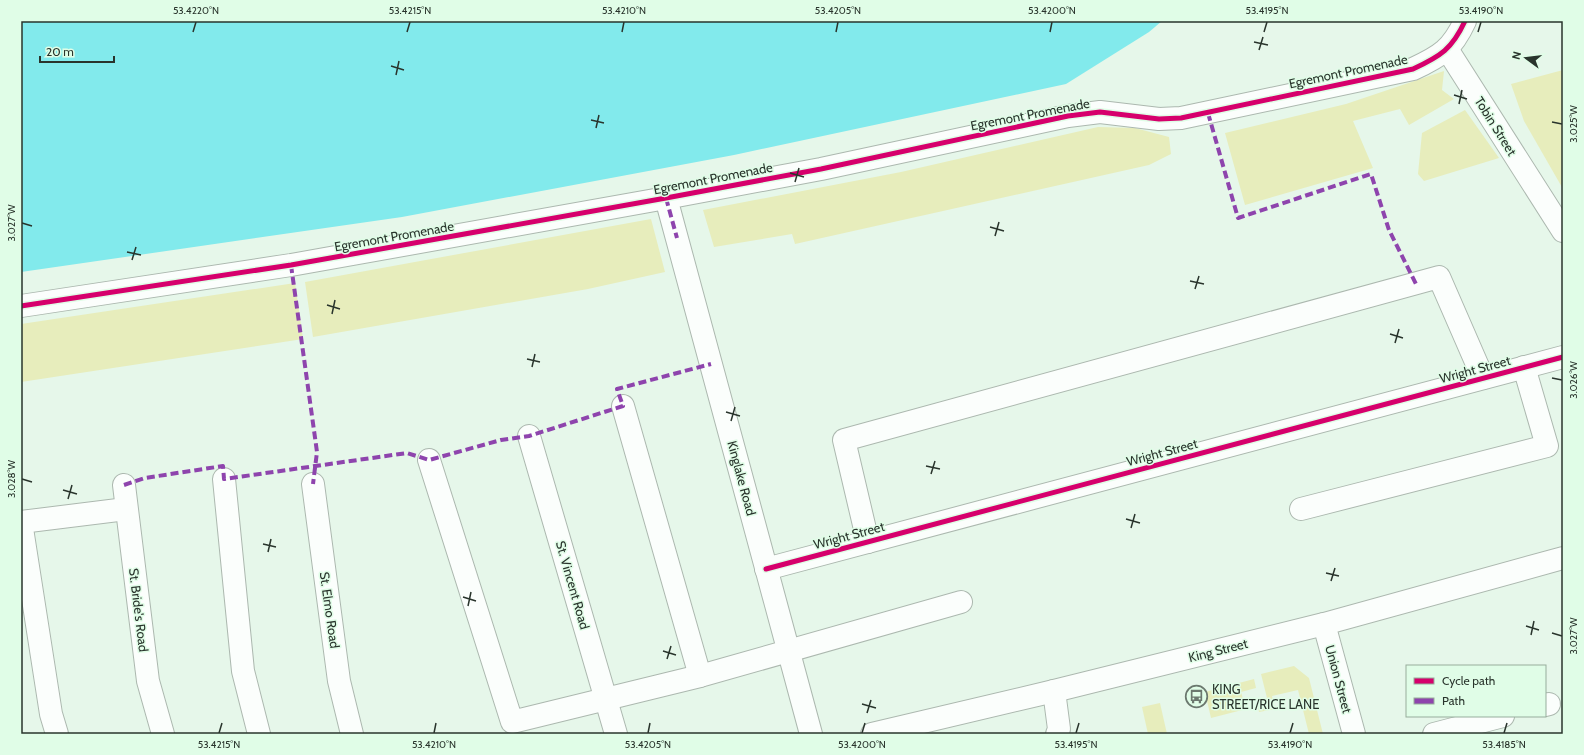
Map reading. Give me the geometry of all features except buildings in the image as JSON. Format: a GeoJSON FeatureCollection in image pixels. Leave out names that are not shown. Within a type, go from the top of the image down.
{"type":"FeatureCollection","features":[{"type":"Feature","properties":{"kind":"street"},"geometry":{"type":"LineString","coordinates":[[1447,49],[1459,34],[1465,21]]}},
{"type":"Feature","properties":{"kind":"street","name":"Egremont Promenade"},"geometry":{"type":"LineString","coordinates":[[21,306],[291,265],[666,198],[821,169],[1068,116],[1100,112],[1159,119],[1181,118],[1414,69],[1434,59],[1447,49]]}},
{"type":"Feature","properties":{"kind":"street","name":"Tobin Street"},"geometry":{"type":"LineString","coordinates":[[1447,49],[1563,231]]}},
{"type":"Feature","properties":{"kind":"street","name":"Kinglake Road"},"geometry":{"type":"LineString","coordinates":[[666,198],[811,734]]}},
{"type":"Feature","properties":{"kind":"street"},"geometry":{"type":"LineString","coordinates":[[868,542],[844,440],[1439,277],[1483,378]]}},
{"type":"Feature","properties":{"kind":"street","name":"Wright Street"},"geometry":{"type":"LineString","coordinates":[[766,569],[1563,357]]}},
{"type":"Feature","properties":{"kind":"street"},"geometry":{"type":"LineString","coordinates":[[1300,509],[1547,446],[1524,367]]}},
{"type":"Feature","properties":{"kind":"street"},"geometry":{"type":"LineString","coordinates":[[624,406],[700,676]]}},
{"type":"Feature","properties":{"kind":"street","name":"St. Vincent Road"},"geometry":{"type":"LineString","coordinates":[[530,436],[616,734]]}},
{"type":"Feature","properties":{"kind":"street"},"geometry":{"type":"LineString","coordinates":[[429,460],[512,722],[700,676],[961,602]]}},
{"type":"Feature","properties":{"kind":"street"},"geometry":{"type":"LineString","coordinates":[[224,479],[243,671],[259,734]]}},
{"type":"Feature","properties":{"kind":"street","name":"St. Elmo Road"},"geometry":{"type":"LineString","coordinates":[[313,484],[340,681],[352,734]]}},
{"type":"Feature","properties":{"kind":"street","name":"St. Bride's Road"},"geometry":{"type":"LineString","coordinates":[[124,485],[148,681],[163,734]]}},
{"type":"Feature","properties":{"kind":"street"},"geometry":{"type":"LineString","coordinates":[[57,734],[51,714],[21,522],[126,509]]}},
{"type":"Feature","properties":{"kind":"street","name":"King Street"},"geometry":{"type":"LineString","coordinates":[[872,734],[1054,691],[1324,624],[1563,558]]}},
{"type":"Feature","properties":{"kind":"street","name":"Union Street"},"geometry":{"type":"LineString","coordinates":[[1324,624],[1354,734]]}},
{"type":"Feature","properties":{"kind":"street"},"geometry":{"type":"LineString","coordinates":[[1054,691],[1059,729],[1057,734]]}},
{"type":"Feature","properties":{"kind":"street"},"geometry":{"type":"LineString","coordinates":[[1434,734],[1499,717]]}},
{"type":"Feature","properties":{"kind":"green space"},"geometry":{"type":"Polygon","coordinates":[[[1563,70],[1563,189],[1524,121],[1511,84],[1563,70]]]}},
{"type":"Feature","properties":{"kind":"green space"},"geometry":{"type":"Polygon","coordinates":[[[1444,71],[1442,90],[1454,99],[1409,125],[1400,109],[1353,121],[1373,168],[1245,205],[1225,133],[1346,104],[1444,71]]]}},
{"type":"Feature","properties":{"kind":"green space"},"geometry":{"type":"Polygon","coordinates":[[[1465,110],[1499,158],[1424,181],[1418,174],[1422,133],[1465,110]]]}},
{"type":"Feature","properties":{"kind":"green space"},"geometry":{"type":"Polygon","coordinates":[[[1098,127],[1135,128],[1169,137],[1171,154],[1149,165],[795,244],[792,234],[714,247],[703,210],[901,172],[1098,127]]]}},
{"type":"Feature","properties":{"kind":"green space"},"geometry":{"type":"Polygon","coordinates":[[[651,219],[665,272],[588,289],[313,337],[305,282],[651,219]]]}},
{"type":"Feature","properties":{"kind":"green space"},"geometry":{"type":"Polygon","coordinates":[[[295,283],[303,339],[21,382],[21,324],[295,283]]]}},
{"type":"Feature","properties":{"kind":"green space"},"geometry":{"type":"Polygon","coordinates":[[[1294,666],[1309,678],[1323,734],[1309,734],[1298,690],[1272,696],[1275,709],[1259,712],[1258,705],[1267,698],[1261,674],[1294,666]]]}},
{"type":"Feature","properties":{"kind":"green space"},"geometry":{"type":"Polygon","coordinates":[[[1254,679],[1256,688],[1241,692],[1246,709],[1211,718],[1205,692],[1254,679]]]}},
{"type":"Feature","properties":{"kind":"green space"},"geometry":{"type":"Polygon","coordinates":[[[1160,703],[1167,734],[1148,734],[1142,707],[1160,703]]]}},
{"type":"Feature","properties":{"kind":"water"},"geometry":{"type":"Polygon","coordinates":[[[21,21],[1162,21],[1149,32],[1066,84],[734,155],[402,217],[21,272],[21,21]]]}},
{"type":"Feature","properties":{"kind":"marked path"},"geometry":{"type":"LineString","coordinates":[[1208,113],[1238,218],[1371,174],[1389,230],[1416,284]]}},
{"type":"Feature","properties":{"kind":"marked path"},"geometry":{"type":"LineString","coordinates":[[666,198],[677,238]]}},
{"type":"Feature","properties":{"kind":"marked path"},"geometry":{"type":"LineString","coordinates":[[291,265],[317,452],[313,484]]}},
{"type":"Feature","properties":{"kind":"marked path"},"geometry":{"type":"LineString","coordinates":[[124,485],[145,478],[223,466],[224,479],[407,453],[429,460],[501,440],[529,436],[623,406],[617,389],[711,364]]}},
{"type":"Feature","properties":{"kind":"cycle path"},"geometry":{"type":"LineString","coordinates":[[21,306],[291,265],[666,198],[821,169],[1068,116],[1100,112],[1159,119],[1181,118],[1413,69],[1445,51],[1460,31],[1465,21]]}},
{"type":"Feature","properties":{"kind":"cycle path"},"geometry":{"type":"LineString","coordinates":[[766,569],[1563,357]]}},
{"type":"Feature","properties":{"kind":"place","name":"KING STREET/RICE LANE"},"geometry":{"type":"Point","coordinates":[1196,696]}}]}
